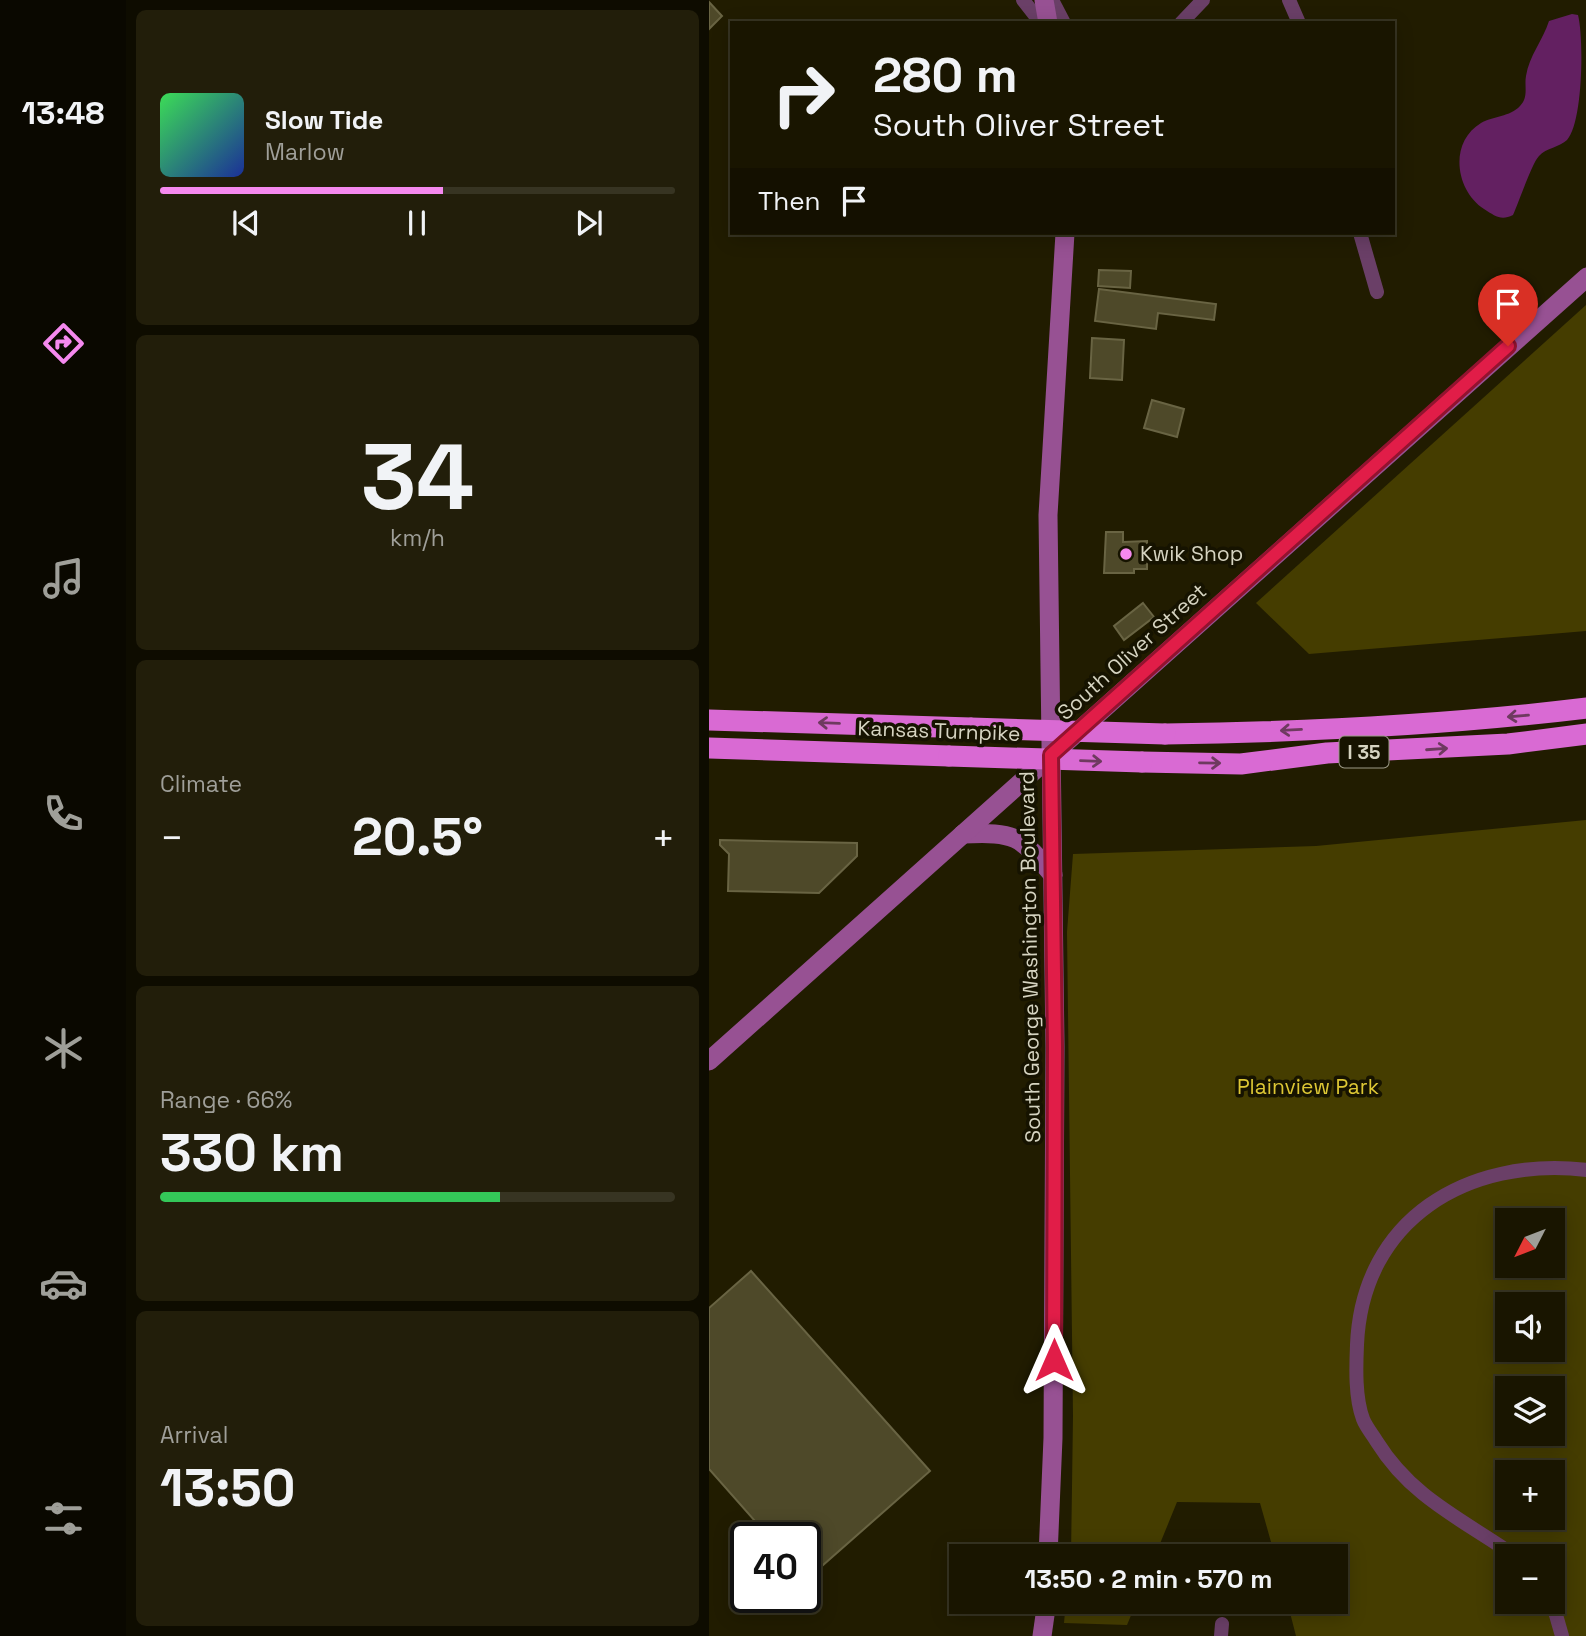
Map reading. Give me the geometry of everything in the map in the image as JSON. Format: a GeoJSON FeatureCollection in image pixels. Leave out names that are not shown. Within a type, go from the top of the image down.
{"type":"FeatureCollection","features":[{"type":"Feature","properties":{"kind":"highway","name":"Kansas Turnpike"},"geometry":{"type":"LineString","coordinates":[[709,720],[1248,733],[1428,723],[1586,708]]}},
{"type":"Feature","properties":{"kind":"highway","name":"Kansas Turnpike"},"geometry":{"type":"LineString","coordinates":[[709,748],[1241,764],[1327,753],[1508,744],[1586,734]]}},
{"type":"Feature","properties":{"kind":"street"},"geometry":{"type":"LineString","coordinates":[[1023,0],[1039,21]]}},
{"type":"Feature","properties":{"kind":"street"},"geometry":{"type":"LineString","coordinates":[[1044,0],[1048,21]]}},
{"type":"Feature","properties":{"kind":"street"},"geometry":{"type":"LineString","coordinates":[[1052,0],[1063,21]]}},
{"type":"Feature","properties":{"kind":"street"},"geometry":{"type":"LineString","coordinates":[[1183,21],[1203,0]]}},
{"type":"Feature","properties":{"kind":"street"},"geometry":{"type":"LineString","coordinates":[[1289,0],[1298,21]]}},
{"type":"Feature","properties":{"kind":"street","name":"South George Washington Boulevard"},"geometry":{"type":"LineString","coordinates":[[1049,1544],[1055,1275],[1048,515],[1065,235]]}},
{"type":"Feature","properties":{"kind":"street"},"geometry":{"type":"LineString","coordinates":[[1361,235],[1377,292]]}},
{"type":"Feature","properties":{"kind":"street","name":"South Oliver Street"},"geometry":{"type":"LineString","coordinates":[[709,1061],[1586,277]]}},
{"type":"Feature","properties":{"kind":"street"},"geometry":{"type":"LineString","coordinates":[[963,834],[1011,835],[1028,845],[1053,875]]}},
{"type":"Feature","properties":{"kind":"street"},"geometry":{"type":"LineString","coordinates":[[1497,1544],[1421,1495],[1382,1451],[1363,1419],[1356,1363],[1358,1311],[1377,1260],[1410,1221],[1451,1190],[1490,1175],[1554,1166],[1586,1170]]}},
{"type":"Feature","properties":{"kind":"street"},"geometry":{"type":"LineString","coordinates":[[1042,1636],[1045,1614]]}},
{"type":"Feature","properties":{"kind":"street"},"geometry":{"type":"LineString","coordinates":[[1556,1614],[1562,1636]]}},
{"type":"Feature","properties":{"kind":"green space"},"geometry":{"type":"Polygon","coordinates":[[[1586,305],[1586,631],[1309,654],[1256,603],[1586,305]]]}},
{"type":"Feature","properties":{"kind":"green space","name":"Plainview Park"},"geometry":{"type":"Polygon","coordinates":[[[1586,820],[1586,1636],[1296,1636],[1290,1614],[1348,1614],[1348,1544],[1272,1544],[1260,1503],[1177,1502],[1160,1544],[1071,1544],[1073,1416],[1067,932],[1073,854],[1316,846],[1586,820]]]}},
{"type":"Feature","properties":{"kind":"green space"},"geometry":{"type":"Polygon","coordinates":[[[1065,1614],[1132,1614],[1127,1625],[1064,1623],[1065,1614]]]}},
{"type":"Feature","properties":{"kind":"shaded area"},"geometry":{"type":"Polygon","coordinates":[[[1572,14],[1578,15],[1581,60],[1579,99],[1572,131],[1567,140],[1542,153],[1536,160],[1513,215],[1498,217],[1474,201],[1467,191],[1460,167],[1464,142],[1481,123],[1511,112],[1523,103],[1528,69],[1549,21],[1572,14]]]}},
{"type":"Feature","properties":{"kind":"building"},"geometry":{"type":"Polygon","coordinates":[[[709,2],[722,16],[709,29],[709,2]]]}},
{"type":"Feature","properties":{"kind":"building"},"geometry":{"type":"Polygon","coordinates":[[[1099,270],[1131,271],[1130,288],[1098,286],[1099,270]]]}},
{"type":"Feature","properties":{"kind":"building"},"geometry":{"type":"Polygon","coordinates":[[[1099,289],[1216,304],[1214,320],[1158,313],[1156,329],[1095,321],[1099,289]]]}},
{"type":"Feature","properties":{"kind":"building"},"geometry":{"type":"Polygon","coordinates":[[[1092,338],[1124,340],[1122,380],[1090,378],[1092,338]]]}},
{"type":"Feature","properties":{"kind":"building"},"geometry":{"type":"Polygon","coordinates":[[[1152,400],[1184,409],[1177,437],[1144,428],[1152,400]]]}},
{"type":"Feature","properties":{"kind":"building"},"geometry":{"type":"Polygon","coordinates":[[[1106,532],[1123,532],[1123,542],[1147,541],[1147,569],[1134,569],[1134,573],[1104,573],[1106,532]]]}},
{"type":"Feature","properties":{"kind":"building"},"geometry":{"type":"Polygon","coordinates":[[[1143,603],[1154,617],[1124,640],[1114,626],[1143,603]]]}},
{"type":"Feature","properties":{"kind":"building"},"geometry":{"type":"Polygon","coordinates":[[[720,840],[857,843],[857,856],[819,893],[728,891],[729,854],[720,845],[720,840]]]}},
{"type":"Feature","properties":{"kind":"building"},"geometry":{"type":"Polygon","coordinates":[[[751,1271],[930,1471],[821,1567],[821,1522],[756,1522],[709,1469],[709,1308],[751,1271]]]}},
{"type":"Feature","properties":{"kind":"place","name":"Kwik Shop"},"geometry":{"type":"Point","coordinates":[1126,554]}},
{"type":"Feature","properties":{"kind":"route"},"geometry":{"type":"LineString","coordinates":[[1054,1360],[1055,1046],[1051,755],[1508,346]]}}]}
